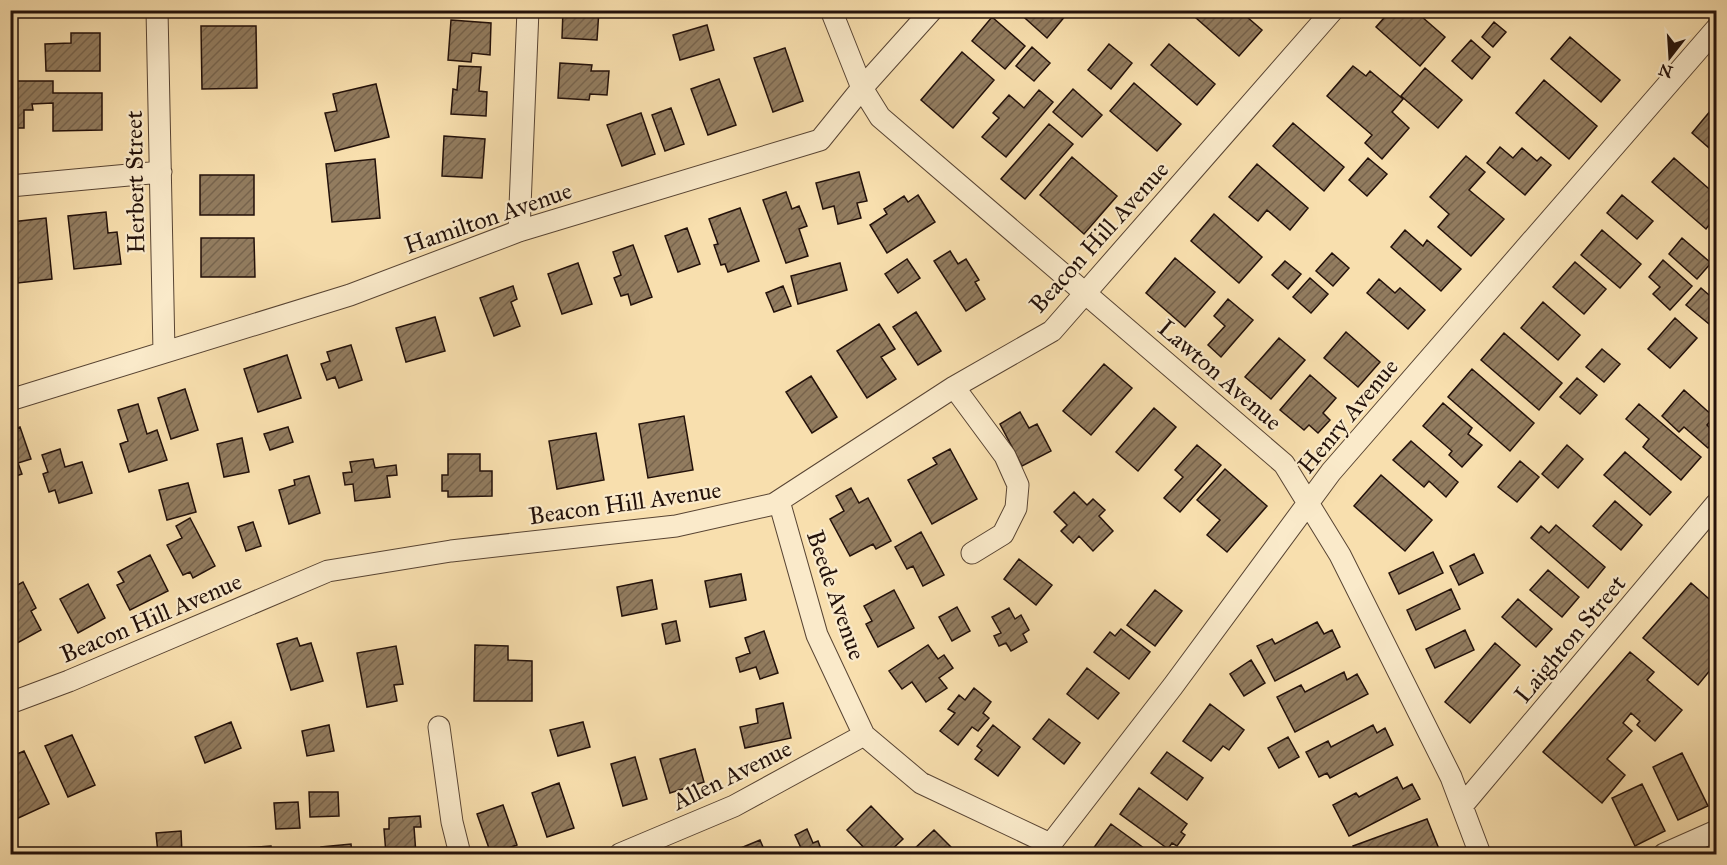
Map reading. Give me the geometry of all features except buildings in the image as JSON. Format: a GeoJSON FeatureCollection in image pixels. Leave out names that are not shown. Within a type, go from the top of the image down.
{"type":"FeatureCollection","features":[{"type":"Feature","properties":{"kind":"street","name":"Herbert Street"},"geometry":{"type":"LineString","coordinates":[[157,10],[164,352]]}},
{"type":"Feature","properties":{"kind":"street"},"geometry":{"type":"LineString","coordinates":[[519,231],[528,10]]}},
{"type":"Feature","properties":{"kind":"street","name":"Lawton Avenue"},"geometry":{"type":"LineString","coordinates":[[831,10],[862,88],[880,117],[1284,464],[1340,555],[1451,777],[1480,855]]}},
{"type":"Feature","properties":{"kind":"street","name":"Hamilton Avenue"},"geometry":{"type":"LineString","coordinates":[[10,400],[350,294],[519,231],[820,140],[862,88],[932,10]]}},
{"type":"Feature","properties":{"kind":"street","name":"Beacon Hill Avenue"},"geometry":{"type":"LineString","coordinates":[[10,703],[69,681],[328,571],[451,552],[676,526],[779,501],[954,387],[1052,331],[1333,10]]}},
{"type":"Feature","properties":{"kind":"street","name":"Henry Avenue"},"geometry":{"type":"LineString","coordinates":[[1046,849],[1173,686],[1331,472],[1716,29]]}},
{"type":"Feature","properties":{"kind":"street"},"geometry":{"type":"LineString","coordinates":[[10,186],[161,172]]}},
{"type":"Feature","properties":{"kind":"street"},"geometry":{"type":"LineString","coordinates":[[954,387],[1005,456],[1018,485],[1016,508],[1003,534],[972,553]]}},
{"type":"Feature","properties":{"kind":"street","name":"Beede Avenue"},"geometry":{"type":"LineString","coordinates":[[779,501],[817,635],[864,735],[921,783],[1046,849]]}},
{"type":"Feature","properties":{"kind":"street","name":"Laighton Street"},"geometry":{"type":"LineString","coordinates":[[1462,806],[1714,515]]}},
{"type":"Feature","properties":{"kind":"street"},"geometry":{"type":"LineString","coordinates":[[439,727],[452,822],[460,855]]}},
{"type":"Feature","properties":{"kind":"street","name":"Allen Avenue"},"geometry":{"type":"LineString","coordinates":[[620,855],[734,806],[864,735]]}},
{"type":"Feature","properties":{"kind":"street"},"geometry":{"type":"LineString","coordinates":[[1664,855],[1716,831]]}}]}
